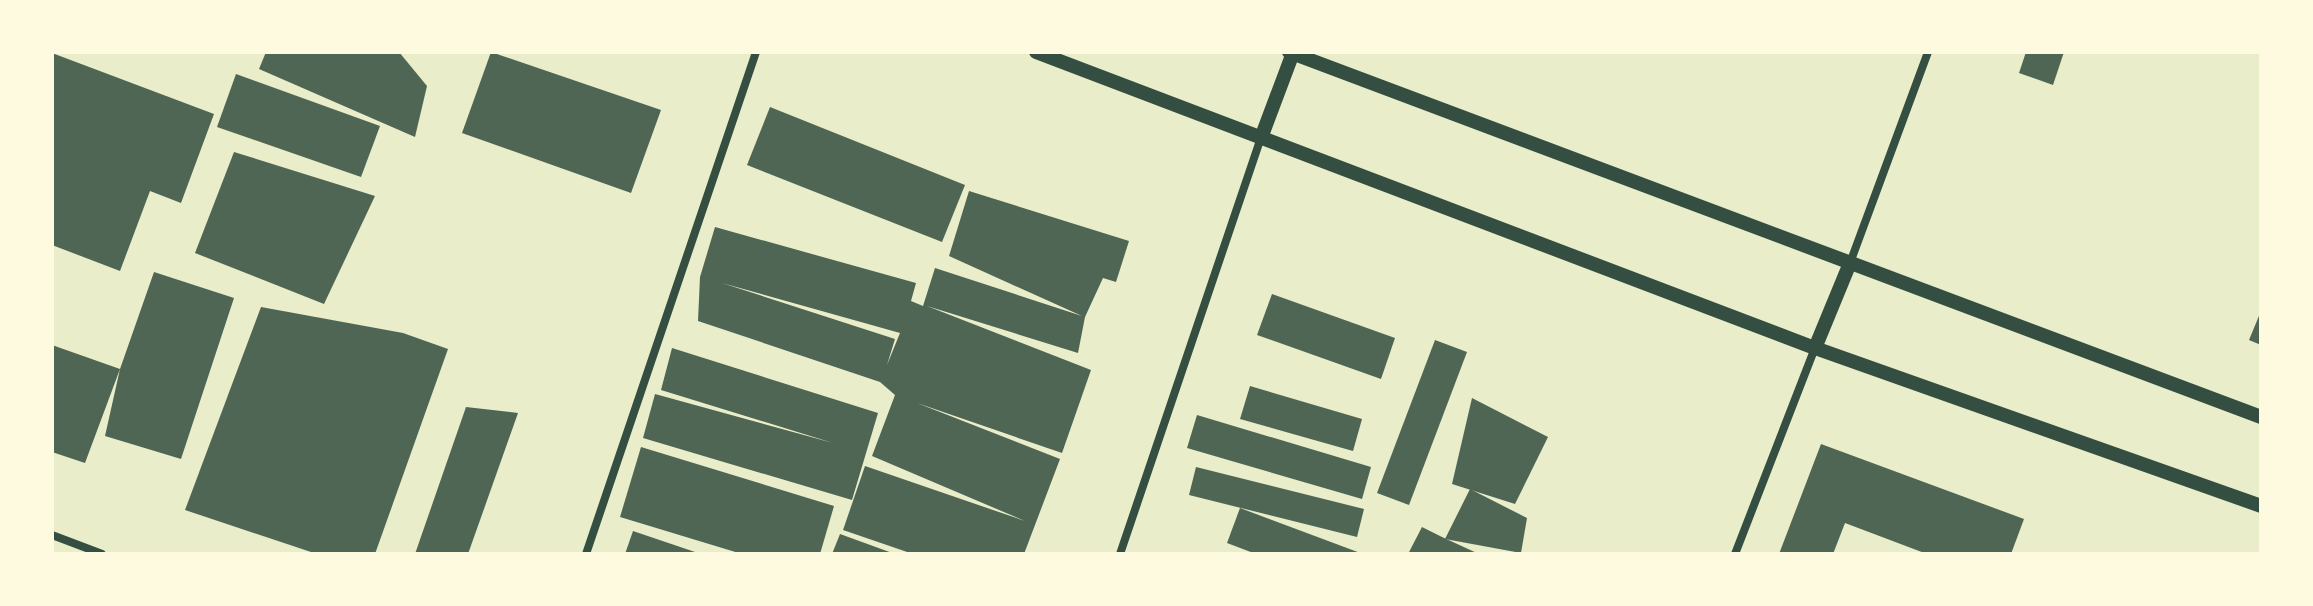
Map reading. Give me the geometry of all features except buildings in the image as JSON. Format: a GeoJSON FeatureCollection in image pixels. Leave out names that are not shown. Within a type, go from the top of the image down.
{"type":"FeatureCollection","features":[{"type":"Feature","properties":{"kind":"street"},"geometry":{"type":"LineString","coordinates":[[586,554],[756,52]]}},
{"type":"Feature","properties":{"kind":"street"},"geometry":{"type":"LineString","coordinates":[[1036,52],[1815,348],[2261,506]]}},
{"type":"Feature","properties":{"kind":"street"},"geometry":{"type":"LineString","coordinates":[[1120,554],[1292,52],[2261,417]]}},
{"type":"Feature","properties":{"kind":"street"},"geometry":{"type":"LineString","coordinates":[[1735,554],[1850,263],[1928,52]]}},
{"type":"Feature","properties":{"kind":"street"},"geometry":{"type":"LineString","coordinates":[[52,535],[102,554]]}}]}
